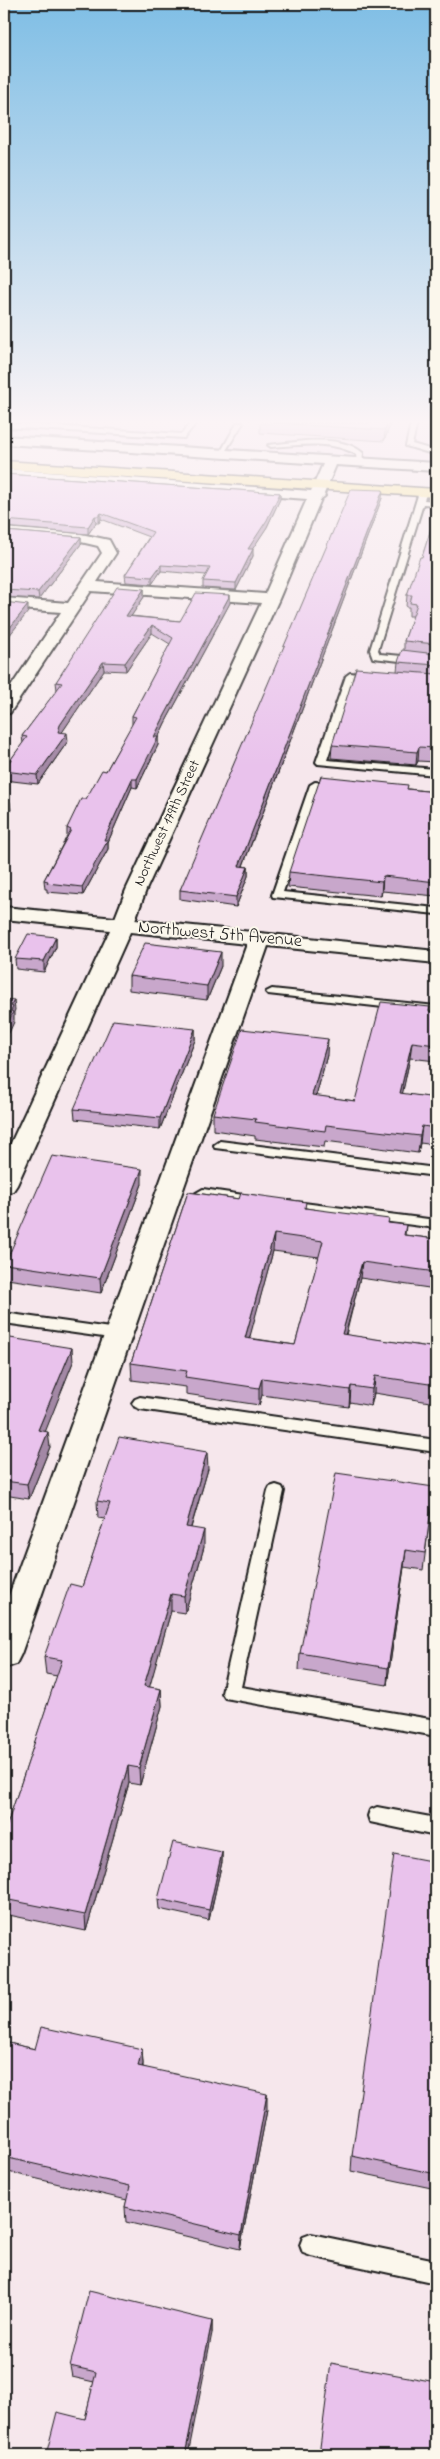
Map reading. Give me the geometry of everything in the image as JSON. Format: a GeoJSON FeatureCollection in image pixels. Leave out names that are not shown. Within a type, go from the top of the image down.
{"type":"FeatureCollection","features":[{"type":"Feature","properties":{"kind":"street"},"geometry":{"type":"LineString","coordinates":[[4,709],[12,684],[71,608],[109,553],[104,543],[78,538]]}},
{"type":"Feature","properties":{"kind":"street","name":"Northwest 179th Street"},"geometry":{"type":"LineString","coordinates":[[4,1185],[123,925],[136,890],[298,538]]}},
{"type":"Feature","properties":{"kind":"street"},"geometry":{"type":"LineString","coordinates":[[87,586],[271,599]]}},
{"type":"Feature","properties":{"kind":"street"},"geometry":{"type":"LineString","coordinates":[[4,603],[71,608]]}},
{"type":"Feature","properties":{"kind":"street","name":"Northwest 5th Avenue"},"geometry":{"type":"LineString","coordinates":[[4,913],[436,957]]}},
{"type":"Feature","properties":{"kind":"street"},"geometry":{"type":"LineString","coordinates":[[4,1654],[260,938]]}},
{"type":"Feature","properties":{"kind":"lane"},"geometry":{"type":"LineString","coordinates":[[413,538],[374,650],[376,656],[436,662]]}},
{"type":"Feature","properties":{"kind":"lane"},"geometry":{"type":"LineString","coordinates":[[379,679],[350,676],[321,762],[436,772]]}},
{"type":"Feature","properties":{"kind":"lane"},"geometry":{"type":"LineString","coordinates":[[343,788],[315,785],[277,896],[436,911]]}},
{"type":"Feature","properties":{"kind":"lane"},"geometry":{"type":"LineString","coordinates":[[272,992],[436,1010]]}},
{"type":"Feature","properties":{"kind":"lane"},"geometry":{"type":"LineString","coordinates":[[220,1145],[436,1172]]}},
{"type":"Feature","properties":{"kind":"lane"},"geometry":{"type":"LineString","coordinates":[[203,1194],[436,1224]]}},
{"type":"Feature","properties":{"kind":"lane"},"geometry":{"type":"LineString","coordinates":[[4,1318],[117,1334]]}},
{"type":"Feature","properties":{"kind":"lane"},"geometry":{"type":"LineString","coordinates":[[140,1402],[436,1446]]}},
{"type":"Feature","properties":{"kind":"lane"},"geometry":{"type":"LineString","coordinates":[[276,1491],[231,1693],[436,1728]]}},
{"type":"Feature","properties":{"kind":"lane"},"geometry":{"type":"LineString","coordinates":[[377,1816],[436,1827]]}},
{"type":"Feature","properties":{"kind":"lane"},"geometry":{"type":"LineString","coordinates":[[311,2245],[436,2272]]}},
{"type":"Feature","properties":{"kind":"building"},"geometry":{"type":"Polygon","coordinates":[[[4,538],[80,538],[38,592],[4,590],[4,538]]]}},
{"type":"Feature","properties":{"kind":"building"},"geometry":{"type":"Polygon","coordinates":[[[149,538],[255,538],[248,549],[253,549],[236,583],[203,581],[210,568],[161,565],[152,577],[125,575],[149,538]]]}},
{"type":"Feature","properties":{"kind":"building"},"geometry":{"type":"Polygon","coordinates":[[[330,538],[365,538],[239,866],[248,867],[236,897],[180,890],[330,538]]]}},
{"type":"Feature","properties":{"kind":"building"},"geometry":{"type":"Polygon","coordinates":[[[428,538],[436,538],[436,644],[404,641],[417,604],[410,603],[412,595],[407,595],[420,557],[422,557],[428,538]]]}},
{"type":"Feature","properties":{"kind":"building"},"geometry":{"type":"Polygon","coordinates":[[[117,587],[144,589],[126,616],[180,621],[196,593],[230,595],[165,715],[154,737],[158,737],[137,779],[132,779],[104,840],[108,840],[82,887],[47,883],[48,881],[44,880],[71,830],[67,828],[81,799],[86,799],[102,770],[106,771],[136,717],[132,716],[173,638],[152,625],[125,663],[103,662],[60,725],[58,732],[67,733],[37,775],[4,771],[4,769],[27,737],[22,736],[62,683],[56,682],[117,587]]]}},
{"type":"Feature","properties":{"kind":"building"},"geometry":{"type":"Polygon","coordinates":[[[4,602],[28,605],[4,635],[4,602]]]}},
{"type":"Feature","properties":{"kind":"building"},"geometry":{"type":"Polygon","coordinates":[[[402,650],[436,654],[436,665],[398,662],[402,650]]]}},
{"type":"Feature","properties":{"kind":"building"},"geometry":{"type":"Polygon","coordinates":[[[356,668],[436,674],[436,748],[419,747],[417,752],[332,745],[356,668]]]}},
{"type":"Feature","properties":{"kind":"building"},"geometry":{"type":"Polygon","coordinates":[[[321,776],[408,785],[407,789],[436,792],[436,882],[383,876],[382,882],[289,872],[321,776]]]}},
{"type":"Feature","properties":{"kind":"building"},"geometry":{"type":"Polygon","coordinates":[[[4,794],[10,802],[4,803],[4,794]]]}},
{"type":"Feature","properties":{"kind":"building"},"geometry":{"type":"Polygon","coordinates":[[[28,934],[56,937],[44,961],[15,959],[28,934]]]}},
{"type":"Feature","properties":{"kind":"building"},"geometry":{"type":"Polygon","coordinates":[[[145,943],[221,952],[207,986],[129,976],[145,943]]]}},
{"type":"Feature","properties":{"kind":"building"},"geometry":{"type":"Polygon","coordinates":[[[4,999],[14,1000],[11,1006],[13,1007],[11,1011],[13,1012],[4,1031],[4,999]]]}},
{"type":"Feature","properties":{"kind":"building"},"geometry":{"type":"Polygon","coordinates":[[[381,1002],[430,1007],[429,1011],[436,1012],[436,1045],[412,1042],[400,1093],[436,1098],[436,1128],[422,1126],[420,1136],[326,1125],[325,1131],[255,1122],[256,1119],[213,1114],[242,1029],[328,1039],[312,1095],[355,1101],[381,1002]]]}},
{"type":"Feature","properties":{"kind":"building"},"geometry":{"type":"Polygon","coordinates":[[[113,1020],[195,1029],[160,1118],[74,1109],[113,1020]]]}},
{"type":"Feature","properties":{"kind":"building"},"geometry":{"type":"Polygon","coordinates":[[[52,1156],[142,1169],[100,1278],[5,1264],[52,1156]]]}},
{"type":"Feature","properties":{"kind":"building"},"geometry":{"type":"Polygon","coordinates":[[[188,1192],[239,1199],[241,1193],[306,1202],[305,1208],[389,1219],[388,1223],[406,1225],[404,1235],[436,1239],[436,1272],[362,1262],[342,1334],[436,1348],[436,1385],[375,1376],[372,1389],[351,1386],[350,1390],[262,1378],[259,1388],[185,1377],[187,1371],[131,1363],[188,1192]],[[274,1234],[245,1338],[295,1345],[323,1241],[274,1234]]]}},
{"type":"Feature","properties":{"kind":"building"},"geometry":{"type":"Polygon","coordinates":[[[4,1337],[72,1348],[38,1430],[48,1432],[27,1484],[4,1481],[4,1337]]]}},
{"type":"Feature","properties":{"kind":"building"},"geometry":{"type":"Polygon","coordinates":[[[119,1437],[207,1452],[186,1527],[204,1530],[184,1596],[171,1594],[144,1686],[161,1689],[139,1768],[128,1766],[85,1915],[4,1899],[4,1834],[62,1660],[44,1657],[70,1584],[82,1587],[110,1503],[97,1501],[119,1437]]]}},
{"type":"Feature","properties":{"kind":"building"},"geometry":{"type":"Polygon","coordinates":[[[336,1473],[434,1487],[425,1553],[406,1550],[388,1668],[300,1653],[336,1473]]]}},
{"type":"Feature","properties":{"kind":"building"},"geometry":{"type":"Polygon","coordinates":[[[173,1842],[222,1852],[209,1910],[158,1899],[173,1842]]]}},
{"type":"Feature","properties":{"kind":"building"},"geometry":{"type":"Polygon","coordinates":[[[394,1854],[436,1862],[436,2174],[352,2156],[394,1854]]]}},
{"type":"Feature","properties":{"kind":"building"},"geometry":{"type":"Polygon","coordinates":[[[41,2027],[142,2049],[138,2066],[267,2094],[241,2235],[125,2207],[130,2186],[4,2157],[4,2042],[35,2049],[41,2027]]]}},
{"type":"Feature","properties":{"kind":"building"},"geometry":{"type":"Polygon","coordinates":[[[89,2291],[212,2321],[185,2455],[46,2455],[57,2412],[85,2419],[96,2372],[70,2366],[89,2291]]]}},
{"type":"Feature","properties":{"kind":"building"},"geometry":{"type":"Polygon","coordinates":[[[331,2363],[436,2382],[436,2455],[319,2455],[331,2363]]]}}]}
